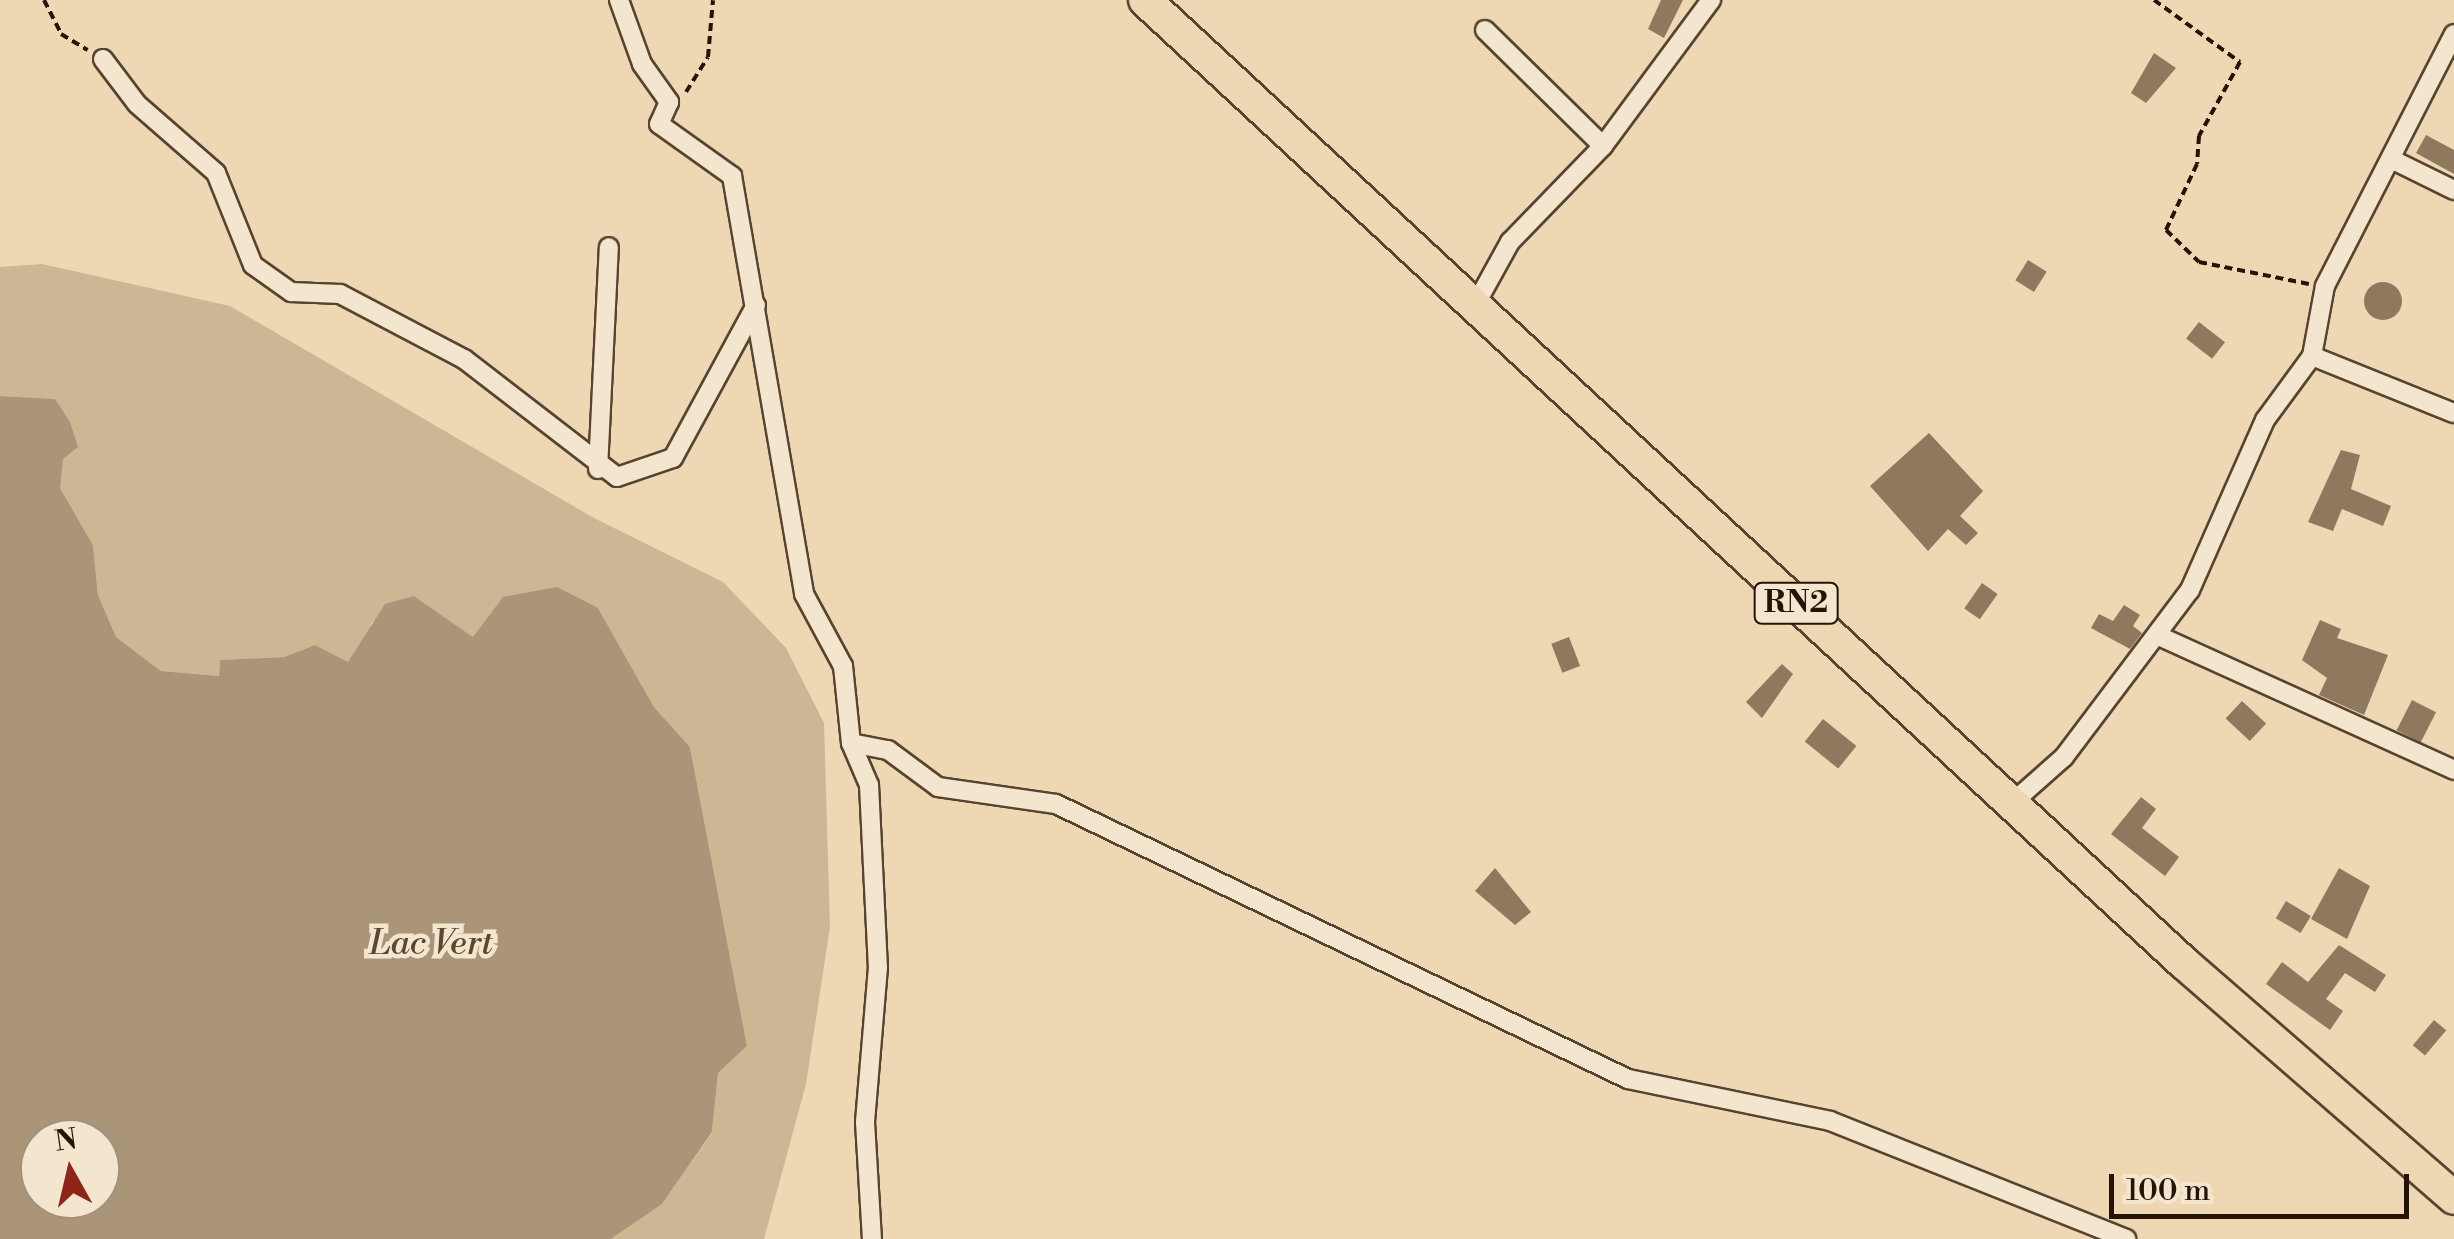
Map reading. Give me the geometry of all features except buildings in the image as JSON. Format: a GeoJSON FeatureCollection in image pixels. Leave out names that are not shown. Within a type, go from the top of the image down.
{"type":"FeatureCollection","features":[{"type":"Feature","properties":{"kind":"highway","name":"RN2"},"geometry":{"type":"LineString","coordinates":[[1144,0],[1473,309],[2012,802],[2454,1198]]}},
{"type":"Feature","properties":{"kind":"street"},"geometry":{"type":"LineString","coordinates":[[619,0],[642,64],[669,102],[659,124],[732,176],[804,594],[844,666],[851,742],[869,785],[877,930],[865,1122],[872,1239]]}},
{"type":"Feature","properties":{"kind":"street"},"geometry":{"type":"LineString","coordinates":[[1473,309],[1510,242],[1604,146],[1711,0]]}},
{"type":"Feature","properties":{"kind":"street"},"geometry":{"type":"LineString","coordinates":[[1485,30],[1604,146]]}},
{"type":"Feature","properties":{"kind":"street"},"geometry":{"type":"LineString","coordinates":[[2012,802],[2064,758],[2161,637],[2265,420],[2312,356],[2325,286],[2394,161],[2454,34]]}},
{"type":"Feature","properties":{"kind":"street"},"geometry":{"type":"LineString","coordinates":[[103,59],[137,104],[216,173],[253,265],[291,292],[340,294],[464,360],[598,469],[617,477],[672,458],[756,304]]}},
{"type":"Feature","properties":{"kind":"street"},"geometry":{"type":"LineString","coordinates":[[2394,161],[2454,190]]}},
{"type":"Feature","properties":{"kind":"street"},"geometry":{"type":"LineString","coordinates":[[598,469],[609,247]]}},
{"type":"Feature","properties":{"kind":"street"},"geometry":{"type":"LineString","coordinates":[[2312,356],[2454,413]]}},
{"type":"Feature","properties":{"kind":"street"},"geometry":{"type":"LineString","coordinates":[[2161,637],[2454,770]]}},
{"type":"Feature","properties":{"kind":"street"},"geometry":{"type":"LineString","coordinates":[[851,742],[888,750],[938,786],[1056,804],[1628,1080],[1830,1121],[2126,1239]]}},
{"type":"Feature","properties":{"kind":"path"},"geometry":{"type":"LineString","coordinates":[[44,0],[61,34],[103,59]]}},
{"type":"Feature","properties":{"kind":"path"},"geometry":{"type":"LineString","coordinates":[[669,102],[693,88],[708,57],[712,0]]}},
{"type":"Feature","properties":{"kind":"path"},"geometry":{"type":"LineString","coordinates":[[2154,0],[2240,62],[2199,136],[2197,164],[2166,230],[2200,262],[2325,286]]}},
{"type":"Feature","properties":{"kind":"shaded area"},"geometry":{"type":"Polygon","coordinates":[[[42,264],[230,306],[594,518],[723,582],[786,648],[824,723],[830,927],[806,1084],[764,1239],[611,1239],[662,1204],[712,1133],[718,1073],[747,1046],[690,747],[654,707],[598,608],[473,637],[414,596],[371,623],[369,641],[347,662],[315,645],[284,657],[220,660],[219,676],[161,671],[116,637],[98,595],[93,545],[60,488],[54,399],[0,396],[0,267],[42,264]]]}},
{"type":"Feature","properties":{"kind":"water","name":"Lac Vert"},"geometry":{"type":"Polygon","coordinates":[[[0,396],[55,399],[70,422],[78,447],[63,459],[60,488],[93,545],[98,595],[116,637],[161,671],[219,676],[220,660],[284,657],[315,645],[348,662],[385,604],[414,596],[473,637],[503,597],[557,587],[598,608],[654,707],[690,747],[747,1046],[718,1073],[712,1132],[662,1204],[611,1239],[0,1239],[0,396]]]}}]}
